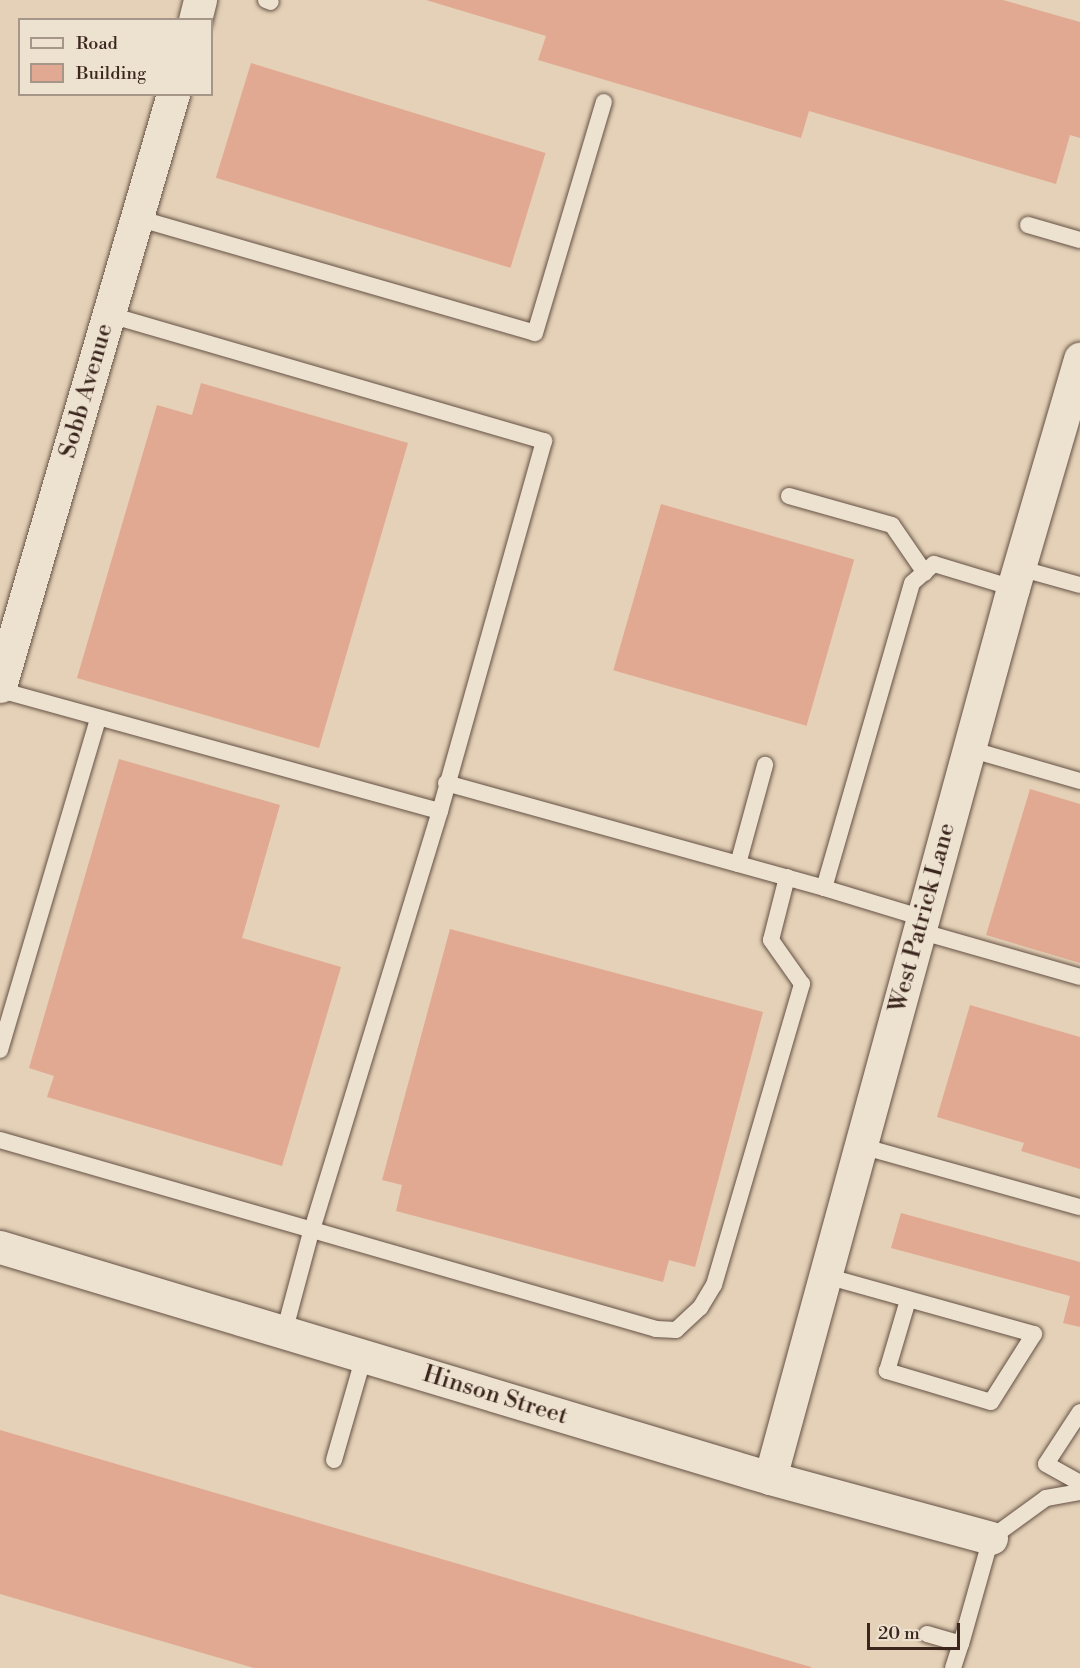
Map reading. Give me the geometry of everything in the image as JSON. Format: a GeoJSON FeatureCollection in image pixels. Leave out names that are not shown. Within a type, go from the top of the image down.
{"type":"FeatureCollection","features":[{"type":"Feature","properties":{"kind":"street"},"geometry":{"type":"LineString","coordinates":[[196,18],[200,0]]}},
{"type":"Feature","properties":{"kind":"street","name":"Sobb Avenue"},"geometry":{"type":"LineString","coordinates":[[0,688],[172,96]]}},
{"type":"Feature","properties":{"kind":"street","name":"West Patrick Lane"},"geometry":{"type":"LineString","coordinates":[[770,1478],[1016,578],[1080,359]]}},
{"type":"Feature","properties":{"kind":"street","name":"Hinson Street"},"geometry":{"type":"LineString","coordinates":[[0,1247],[770,1478],[991,1538]]}},
{"type":"Feature","properties":{"kind":"lane"},"geometry":{"type":"LineString","coordinates":[[137,218],[535,333],[604,102]]}},
{"type":"Feature","properties":{"kind":"lane"},"geometry":{"type":"LineString","coordinates":[[1028,225],[1080,240]]}},
{"type":"Feature","properties":{"kind":"lane"},"geometry":{"type":"LineString","coordinates":[[110,315],[543,441],[440,811],[312,1232],[284,1333]]}},
{"type":"Feature","properties":{"kind":"lane"},"geometry":{"type":"LineString","coordinates":[[789,496],[891,525],[925,573]]}},
{"type":"Feature","properties":{"kind":"lane"},"geometry":{"type":"LineString","coordinates":[[824,888],[912,583],[934,564],[1016,578],[1080,585]]}},
{"type":"Feature","properties":{"kind":"lane"},"geometry":{"type":"LineString","coordinates":[[0,688],[98,719],[440,811]]}},
{"type":"Feature","properties":{"kind":"lane"},"geometry":{"type":"LineString","coordinates":[[0,1050],[98,719]]}},
{"type":"Feature","properties":{"kind":"lane"},"geometry":{"type":"LineString","coordinates":[[969,749],[1080,781]]}},
{"type":"Feature","properties":{"kind":"lane"},"geometry":{"type":"LineString","coordinates":[[738,864],[765,765]]}},
{"type":"Feature","properties":{"kind":"lane"},"geometry":{"type":"LineString","coordinates":[[446,783],[824,888],[921,925],[1080,977]]}},
{"type":"Feature","properties":{"kind":"lane"},"geometry":{"type":"LineString","coordinates":[[0,1140],[312,1232],[656,1329],[676,1330],[700,1308],[714,1285],[802,984],[771,940],[787,877]]}},
{"type":"Feature","properties":{"kind":"lane"},"geometry":{"type":"LineString","coordinates":[[861,1146],[1080,1207]]}},
{"type":"Feature","properties":{"kind":"lane"},"geometry":{"type":"LineString","coordinates":[[826,1276],[1034,1334],[991,1402],[887,1371],[908,1300]]}},
{"type":"Feature","properties":{"kind":"lane"},"geometry":{"type":"LineString","coordinates":[[334,1460],[364,1356]]}},
{"type":"Feature","properties":{"kind":"lane"},"geometry":{"type":"LineString","coordinates":[[1080,1412],[1046,1464],[1080,1483]]}},
{"type":"Feature","properties":{"kind":"lane"},"geometry":{"type":"LineString","coordinates":[[953,1668],[991,1538],[1046,1498],[1080,1492]]}},
{"type":"Feature","properties":{"kind":"lane"},"geometry":{"type":"LineString","coordinates":[[927,1634],[961,1644]]}},
{"type":"Feature","properties":{"kind":"building"},"geometry":{"type":"Polygon","coordinates":[[[426,0],[1003,0],[1080,22],[1080,138],[1070,135],[1056,184],[809,111],[801,138],[538,60],[546,36],[426,0]]]}},
{"type":"Feature","properties":{"kind":"building"},"geometry":{"type":"Polygon","coordinates":[[[251,63],[546,153],[510,268],[216,178],[251,63]]]}},
{"type":"Feature","properties":{"kind":"building"},"geometry":{"type":"Polygon","coordinates":[[[201,383],[408,443],[319,748],[77,678],[157,405],[192,415],[201,383]]]}},
{"type":"Feature","properties":{"kind":"building"},"geometry":{"type":"Polygon","coordinates":[[[661,504],[854,559],[807,726],[613,670],[661,504]]]}},
{"type":"Feature","properties":{"kind":"building"},"geometry":{"type":"Polygon","coordinates":[[[119,759],[280,805],[242,938],[341,967],[282,1166],[47,1097],[54,1076],[29,1068],[119,759]]]}},
{"type":"Feature","properties":{"kind":"building"},"geometry":{"type":"Polygon","coordinates":[[[1030,789],[1080,804],[1080,963],[986,935],[1030,789]]]}},
{"type":"Feature","properties":{"kind":"building"},"geometry":{"type":"Polygon","coordinates":[[[450,929],[763,1012],[695,1267],[669,1260],[663,1282],[396,1211],[402,1185],[382,1180],[450,929]]]}},
{"type":"Feature","properties":{"kind":"building"},"geometry":{"type":"Polygon","coordinates":[[[970,1005],[1080,1037],[1080,1169],[1021,1151],[1024,1143],[937,1117],[970,1005]]]}},
{"type":"Feature","properties":{"kind":"building"},"geometry":{"type":"Polygon","coordinates":[[[901,1213],[1080,1262],[1080,1327],[1063,1323],[1070,1296],[891,1248],[901,1213]]]}},
{"type":"Feature","properties":{"kind":"building"},"geometry":{"type":"Polygon","coordinates":[[[0,1430],[811,1668],[254,1668],[0,1594],[0,1430]]]}}]}
